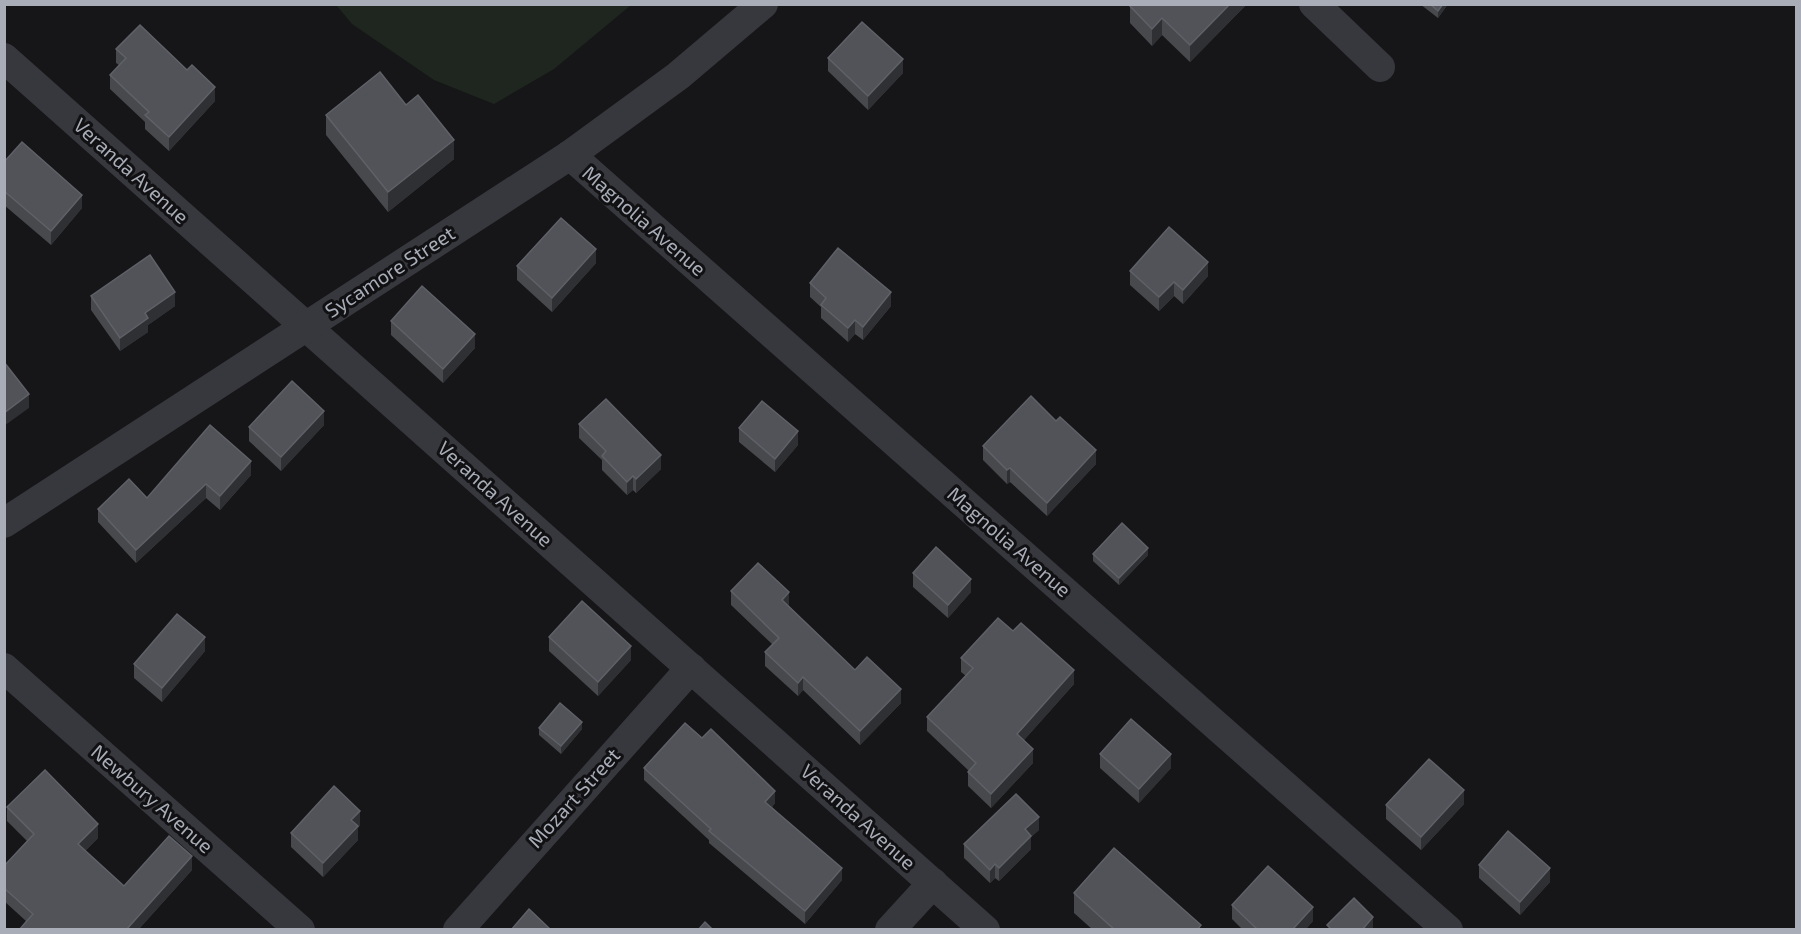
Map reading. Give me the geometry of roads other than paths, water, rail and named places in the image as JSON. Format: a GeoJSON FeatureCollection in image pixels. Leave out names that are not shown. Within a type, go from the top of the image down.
{"type":"FeatureCollection","features":[{"type":"Feature","properties":{"kind":"street","name":"Sycamore Street"},"geometry":{"type":"LineString","coordinates":[[4,523],[570,155],[678,76],[763,4]]}},
{"type":"Feature","properties":{"kind":"street"},"geometry":{"type":"LineString","coordinates":[[1314,4],[1380,67]]}},
{"type":"Feature","properties":{"kind":"street","name":"Veranda Avenue"},"geometry":{"type":"LineString","coordinates":[[4,58],[985,930]]}},
{"type":"Feature","properties":{"kind":"street","name":"Magnolia Avenue"},"geometry":{"type":"LineString","coordinates":[[570,155],[1448,930]]}},
{"type":"Feature","properties":{"kind":"street","name":"Newbury Avenue"},"geometry":{"type":"LineString","coordinates":[[4,668],[300,930]]}},
{"type":"Feature","properties":{"kind":"street","name":"Mozart Street"},"geometry":{"type":"LineString","coordinates":[[458,930],[691,668]]}},
{"type":"Feature","properties":{"kind":"street"},"geometry":{"type":"LineString","coordinates":[[890,930],[933,883]]}}]}
